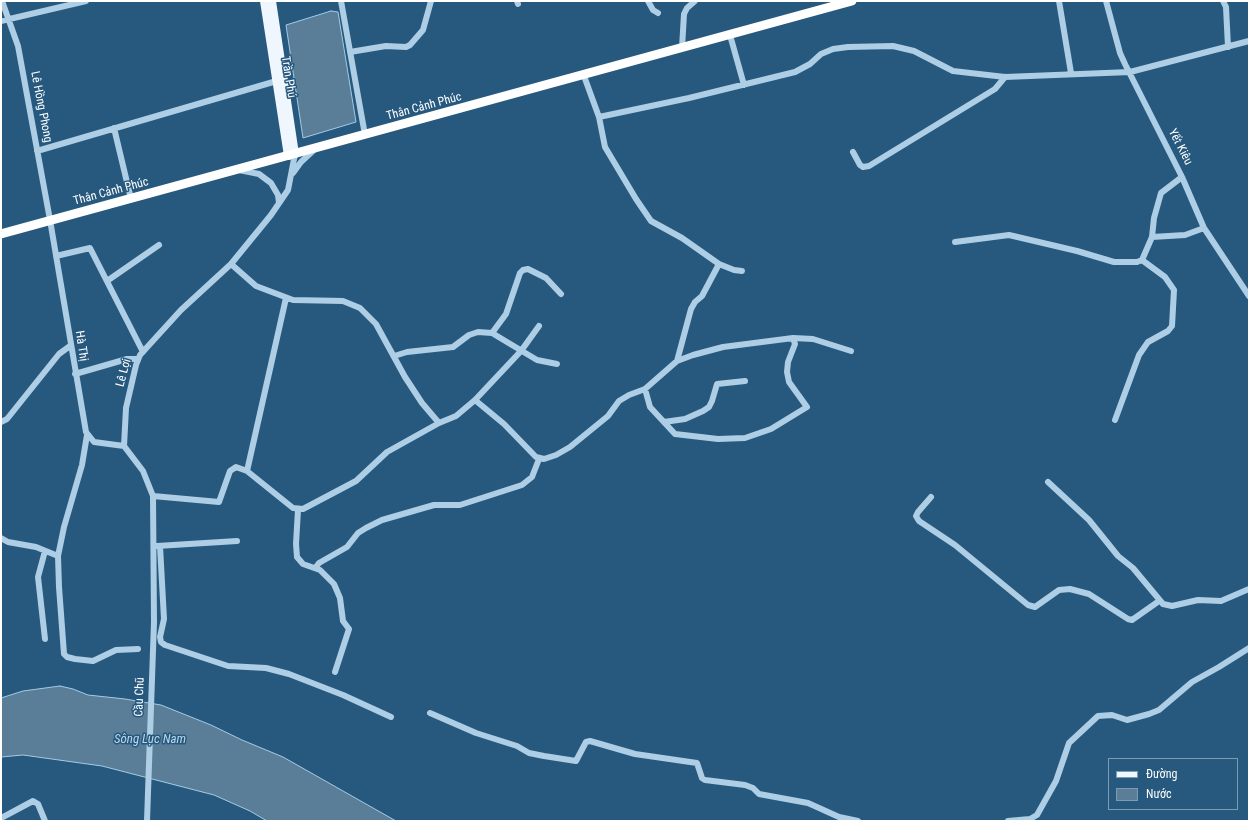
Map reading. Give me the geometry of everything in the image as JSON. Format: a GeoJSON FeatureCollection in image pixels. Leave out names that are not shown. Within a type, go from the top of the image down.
{"type":"FeatureCollection","features":[{"type":"Feature","properties":{"kind":"highway","name":"Thân Cảnh Phúc"},"geometry":{"type":"LineString","coordinates":[[1,234],[584,76],[852,1]]}},
{"type":"Feature","properties":{"kind":"main road","name":"Trần Phú"},"geometry":{"type":"LineString","coordinates":[[264,1],[280,79],[292,155]]}},
{"type":"Feature","properties":{"kind":"main road","name":"Trần Phú"},"geometry":{"type":"LineString","coordinates":[[272,1],[280,79]]}},
{"type":"Feature","properties":{"kind":"street","name":"Lê Hồng Phong"},"geometry":{"type":"LineString","coordinates":[[2,1],[18,46],[50,220]]}},
{"type":"Feature","properties":{"kind":"street"},"geometry":{"type":"LineString","coordinates":[[1,21],[86,1]]}},
{"type":"Feature","properties":{"kind":"street"},"geometry":{"type":"LineString","coordinates":[[341,1],[365,135]]}},
{"type":"Feature","properties":{"kind":"street"},"geometry":{"type":"LineString","coordinates":[[350,52],[386,46],[406,47],[410,45],[423,30],[431,1]]}},
{"type":"Feature","properties":{"kind":"street"},"geometry":{"type":"LineString","coordinates":[[648,1],[653,10],[658,13]]}},
{"type":"Feature","properties":{"kind":"street"},"geometry":{"type":"LineString","coordinates":[[682,48],[684,14],[687,8],[695,1]]}},
{"type":"Feature","properties":{"kind":"street"},"geometry":{"type":"LineString","coordinates":[[1058,1],[1071,73]]}},
{"type":"Feature","properties":{"kind":"street","name":"Yết Kiêu"},"geometry":{"type":"LineString","coordinates":[[1106,1],[1120,53],[1182,177],[1204,228],[1249,296]]}},
{"type":"Feature","properties":{"kind":"street"},"geometry":{"type":"LineString","coordinates":[[1223,1],[1226,7],[1228,46]]}},
{"type":"Feature","properties":{"kind":"street"},"geometry":{"type":"LineString","coordinates":[[730,35],[744,85]]}},
{"type":"Feature","properties":{"kind":"street"},"geometry":{"type":"LineString","coordinates":[[599,118],[795,72],[810,64],[822,54],[833,49],[866,45],[893,46],[914,51],[952,71],[1005,77],[1071,73],[1130,72],[1249,41]]}},
{"type":"Feature","properties":{"kind":"street"},"geometry":{"type":"LineString","coordinates":[[584,76],[599,118],[605,147],[651,221],[682,238],[719,264],[742,271]]}},
{"type":"Feature","properties":{"kind":"street"},"geometry":{"type":"LineString","coordinates":[[853,152],[860,165],[864,167],[869,166],[995,89],[1005,77]]}},
{"type":"Feature","properties":{"kind":"street"},"geometry":{"type":"LineString","coordinates":[[38,151],[280,79]]}},
{"type":"Feature","properties":{"kind":"street"},"geometry":{"type":"LineString","coordinates":[[114,128],[131,199]]}},
{"type":"Feature","properties":{"kind":"street"},"geometry":{"type":"LineString","coordinates":[[292,174],[301,162],[316,148]]}},
{"type":"Feature","properties":{"kind":"street"},"geometry":{"type":"LineString","coordinates":[[292,155],[292,174]]}},
{"type":"Feature","properties":{"kind":"street"},"geometry":{"type":"LineString","coordinates":[[237,170],[259,174],[271,183],[278,195],[279,203]]}},
{"type":"Feature","properties":{"kind":"street","name":"Lê Lợi"},"geometry":{"type":"LineString","coordinates":[[124,446],[126,408],[138,359],[181,310],[231,264],[288,190],[292,174]]}},
{"type":"Feature","properties":{"kind":"street"},"geometry":{"type":"LineString","coordinates":[[955,242],[1009,236],[1077,251],[1114,262],[1132,263],[1142,260],[1152,237],[1154,218],[1161,193],[1182,177]]}},
{"type":"Feature","properties":{"kind":"street","name":"Hà Thị"},"geometry":{"type":"LineString","coordinates":[[50,220],[70,346],[87,435]]}},
{"type":"Feature","properties":{"kind":"street"},"geometry":{"type":"LineString","coordinates":[[1152,237],[1185,235],[1204,228]]}},
{"type":"Feature","properties":{"kind":"street"},"geometry":{"type":"LineString","coordinates":[[107,281],[158,245]]}},
{"type":"Feature","properties":{"kind":"street"},"geometry":{"type":"LineString","coordinates":[[56,256],[90,248],[143,352]]}},
{"type":"Feature","properties":{"kind":"street"},"geometry":{"type":"LineString","coordinates":[[1116,420],[1139,355],[1148,342],[1168,331],[1172,326],[1174,290],[1165,277],[1142,260]]}},
{"type":"Feature","properties":{"kind":"street"},"geometry":{"type":"LineString","coordinates":[[231,264],[256,286],[286,298],[293,300],[342,301],[360,308],[376,324],[422,404],[439,423]]}},
{"type":"Feature","properties":{"kind":"street"},"geometry":{"type":"LineString","coordinates":[[677,361],[691,308],[702,296],[719,264]]}},
{"type":"Feature","properties":{"kind":"street"},"geometry":{"type":"LineString","coordinates":[[492,334],[506,314],[520,273],[523,270],[528,269],[546,278],[561,294]]}},
{"type":"Feature","properties":{"kind":"street"},"geometry":{"type":"LineString","coordinates":[[247,471],[286,298]]}},
{"type":"Feature","properties":{"kind":"street"},"geometry":{"type":"LineString","coordinates":[[298,510],[356,481],[387,452],[439,423],[456,416],[475,400],[520,351],[539,326]]}},
{"type":"Feature","properties":{"kind":"street"},"geometry":{"type":"LineString","coordinates":[[394,356],[407,352],[453,347],[469,335],[478,332],[492,334],[537,360],[557,364]]}},
{"type":"Feature","properties":{"kind":"street"},"geometry":{"type":"LineString","coordinates":[[645,389],[650,406],[675,434],[679,436],[729,438],[752,436],[772,429],[792,418],[807,406],[789,382],[787,372],[788,362],[795,344],[793,338]]}},
{"type":"Feature","properties":{"kind":"street"},"geometry":{"type":"LineString","coordinates":[[539,459],[556,455],[570,448],[608,416],[619,401],[628,395],[645,389],[677,361],[692,355],[723,347],[793,338],[813,340],[851,351]]}},
{"type":"Feature","properties":{"kind":"street"},"geometry":{"type":"LineString","coordinates":[[1,422],[7,419],[59,354],[70,346]]}},
{"type":"Feature","properties":{"kind":"street"},"geometry":{"type":"LineString","coordinates":[[75,374],[127,359],[138,359]]}},
{"type":"Feature","properties":{"kind":"street"},"geometry":{"type":"LineString","coordinates":[[664,422],[685,419],[709,407],[718,384],[745,381]]}},
{"type":"Feature","properties":{"kind":"street"},"geometry":{"type":"LineString","coordinates":[[475,400],[504,424],[539,459]]}},
{"type":"Feature","properties":{"kind":"street"},"geometry":{"type":"LineString","coordinates":[[87,435],[94,442],[124,446],[143,471],[153,496],[164,619],[160,637],[161,642],[165,645],[228,666],[266,668],[288,674],[343,695],[391,718]]}},
{"type":"Feature","properties":{"kind":"street"},"geometry":{"type":"LineString","coordinates":[[87,435],[82,465],[64,527],[58,556],[58,587],[64,654],[67,657],[93,661],[116,650],[138,649]]}},
{"type":"Feature","properties":{"kind":"street"},"geometry":{"type":"LineString","coordinates":[[316,567],[319,563],[347,548],[358,533],[382,520],[434,505],[460,505],[522,485],[532,477],[539,459]]}},
{"type":"Feature","properties":{"kind":"street"},"geometry":{"type":"LineString","coordinates":[[153,496],[219,502],[231,469],[236,467],[247,471],[293,508],[298,510]]}},
{"type":"Feature","properties":{"kind":"street"},"geometry":{"type":"LineString","coordinates":[[1048,482],[1089,520],[1118,556],[1133,568],[1159,601],[1172,606],[1198,600],[1221,601],[1249,590]]}},
{"type":"Feature","properties":{"kind":"street"},"geometry":{"type":"LineString","coordinates":[[931,497],[918,512],[917,518],[955,545],[1028,605],[1035,607],[1059,590],[1070,589],[1089,594],[1128,619],[1132,620],[1159,601]]}},
{"type":"Feature","properties":{"kind":"street"},"geometry":{"type":"LineString","coordinates":[[298,510],[296,544],[297,558],[303,564],[316,567],[320,570],[337,590],[340,598],[343,621],[349,629],[335,672]]}},
{"type":"Feature","properties":{"kind":"street"},"geometry":{"type":"LineString","coordinates":[[1,538],[17,544],[36,547],[58,556]]}},
{"type":"Feature","properties":{"kind":"street"},"geometry":{"type":"LineString","coordinates":[[157,546],[237,541]]}},
{"type":"Feature","properties":{"kind":"street","name":"Cầu Chũ"},"geometry":{"type":"LineString","coordinates":[[147,821],[157,546]]}},
{"type":"Feature","properties":{"kind":"street"},"geometry":{"type":"LineString","coordinates":[[45,551],[38,578],[45,639]]}},
{"type":"Feature","properties":{"kind":"street"},"geometry":{"type":"LineString","coordinates":[[1008,821],[1030,819],[1037,815],[1056,781],[1069,743],[1098,716],[1112,715],[1127,720],[1159,710],[1192,682],[1249,648]]}},
{"type":"Feature","properties":{"kind":"street"},"geometry":{"type":"LineString","coordinates":[[430,713],[476,733],[517,746],[529,753],[544,756],[576,761],[586,742],[590,741],[635,754],[697,763],[704,780],[745,785],[753,788],[759,794],[808,803],[839,817],[858,821]]}},
{"type":"Feature","properties":{"kind":"street"},"geometry":{"type":"LineString","coordinates":[[1,818],[33,801],[38,804],[45,821]]}},
{"type":"Feature","properties":{"kind":"water"},"geometry":{"type":"Polygon","coordinates":[[[331,11],[338,12],[356,122],[303,138],[286,25],[331,11]]]}},
{"type":"Feature","properties":{"kind":"water","name":"Sông Lục Nam"},"geometry":{"type":"Polygon","coordinates":[[[60,686],[88,695],[161,705],[211,725],[283,757],[396,821],[267,821],[250,811],[214,795],[102,766],[23,755],[1,757],[1,698],[23,691],[60,686]]]}}]}
